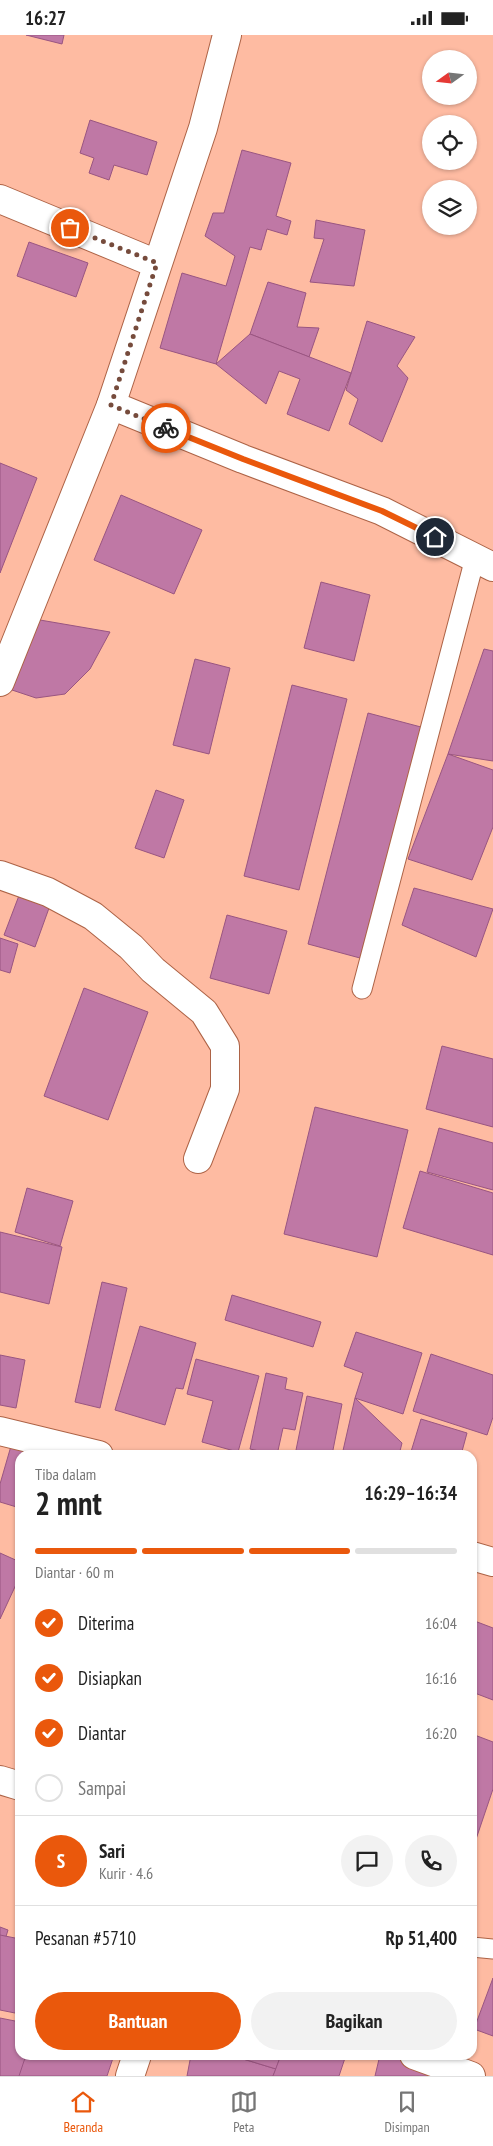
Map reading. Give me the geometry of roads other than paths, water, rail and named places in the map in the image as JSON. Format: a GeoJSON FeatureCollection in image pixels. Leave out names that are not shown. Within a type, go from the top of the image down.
{"type":"FeatureCollection","features":[{"type":"Feature","properties":{"kind":"street"},"geometry":{"type":"LineString","coordinates":[[0,682],[111,405],[203,128],[227,35]]}},
{"type":"Feature","properties":{"kind":"street"},"geometry":{"type":"LineString","coordinates":[[0,199],[157,263]]}},
{"type":"Feature","properties":{"kind":"street"},"geometry":{"type":"LineString","coordinates":[[111,405],[243,459],[382,511],[484,562]]}},
{"type":"Feature","properties":{"kind":"street"},"geometry":{"type":"LineString","coordinates":[[0,875],[48,892],[93,916],[130,947],[152,970],[204,1012],[225,1046],[225,1089],[198,1159]]}},
{"type":"Feature","properties":{"kind":"street"},"geometry":{"type":"LineString","coordinates":[[0,1431],[78,1450]]}},
{"type":"Feature","properties":{"kind":"street"},"geometry":{"type":"LineString","coordinates":[[477,1557],[493,1562]]}},
{"type":"Feature","properties":{"kind":"street"},"geometry":{"type":"LineString","coordinates":[[0,1780],[15,1784]]}},
{"type":"Feature","properties":{"kind":"street"},"geometry":{"type":"LineString","coordinates":[[130,2076],[135,2060]]}},
{"type":"Feature","properties":{"kind":"street"},"geometry":{"type":"LineString","coordinates":[[428,2060],[471,2076]]}},
{"type":"Feature","properties":{"kind":"lane"},"geometry":{"type":"LineString","coordinates":[[362,989],[484,562]]}},
{"type":"Feature","properties":{"kind":"lane"},"geometry":{"type":"LineString","coordinates":[[477,1947],[493,1949]]}}]}
